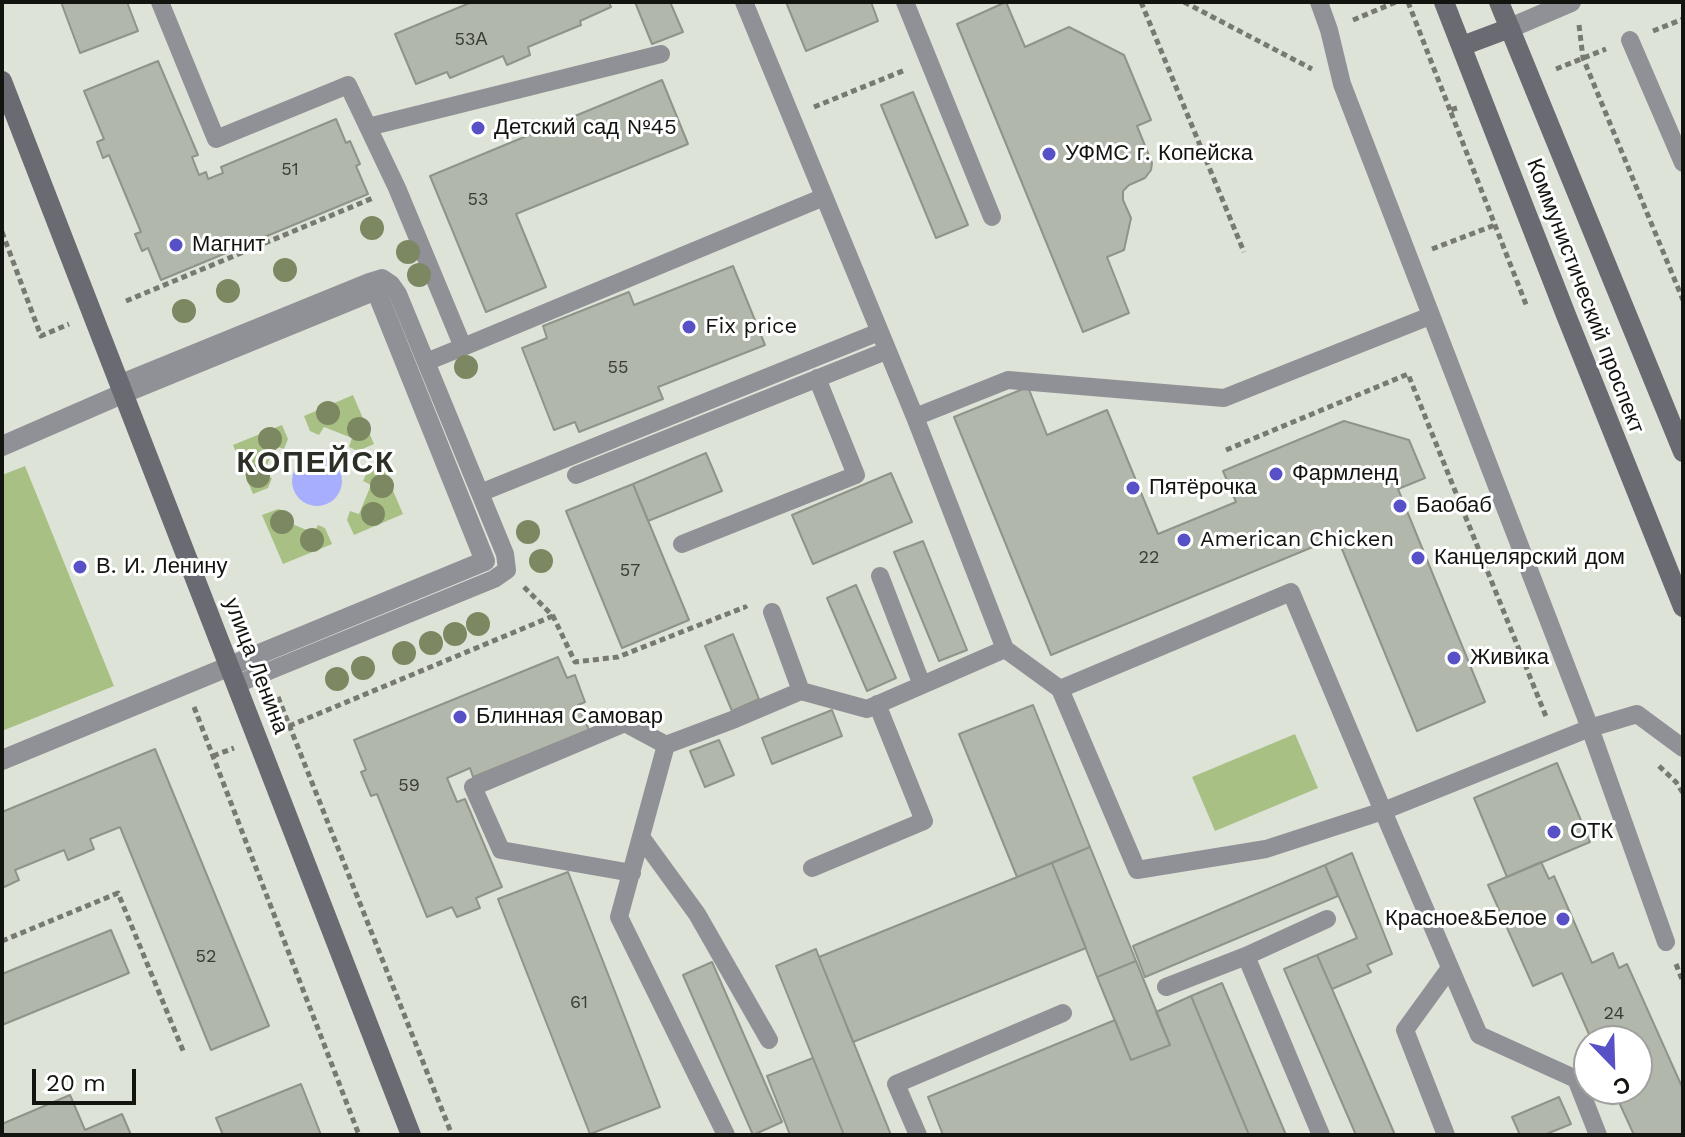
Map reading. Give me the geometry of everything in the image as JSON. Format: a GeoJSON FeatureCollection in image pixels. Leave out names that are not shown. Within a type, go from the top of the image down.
{"type":"FeatureCollection","features":[{"type":"Feature","properties":{"kind":"street","name":"Коммунистический проспект"},"geometry":{"type":"LineString","coordinates":[[1444,2],[1683,607]]}},
{"type":"Feature","properties":{"kind":"street"},"geometry":{"type":"LineString","coordinates":[[1499,2],[1683,452]]}},
{"type":"Feature","properties":{"kind":"street"},"geometry":{"type":"LineString","coordinates":[[1462,46],[1571,2]]}},
{"type":"Feature","properties":{"kind":"street","name":"улица Ленина"},"geometry":{"type":"LineString","coordinates":[[2,81],[411,1135]]}},
{"type":"Feature","properties":{"kind":"street"},"geometry":{"type":"LineString","coordinates":[[2,446],[122,388],[376,290],[485,561],[233,675],[185,684],[2,760]]}},
{"type":"Feature","properties":{"kind":"lane"},"geometry":{"type":"LineString","coordinates":[[160,2],[216,139],[348,85],[397,188],[463,347]]}},
{"type":"Feature","properties":{"kind":"lane"},"geometry":{"type":"LineString","coordinates":[[744,2],[915,417],[1005,649],[1060,689],[1137,870],[1266,849],[1383,811],[1590,728],[1637,714],[1683,748]]}},
{"type":"Feature","properties":{"kind":"lane"},"geometry":{"type":"LineString","coordinates":[[905,2],[992,217]]}},
{"type":"Feature","properties":{"kind":"lane"},"geometry":{"type":"LineString","coordinates":[[1319,2],[1342,84],[1590,728],[1666,942]]}},
{"type":"Feature","properties":{"kind":"lane"},"geometry":{"type":"LineString","coordinates":[[1630,40],[1683,163]]}},
{"type":"Feature","properties":{"kind":"lane"},"geometry":{"type":"LineString","coordinates":[[368,127],[661,54]]}},
{"type":"Feature","properties":{"kind":"lane"},"geometry":{"type":"LineString","coordinates":[[426,362],[824,197]]}},
{"type":"Feature","properties":{"kind":"lane"},"geometry":{"type":"LineString","coordinates":[[122,388],[382,278],[398,294],[505,554],[507,570],[494,579],[233,675]]}},
{"type":"Feature","properties":{"kind":"lane"},"geometry":{"type":"LineString","coordinates":[[915,417],[1008,380],[1224,398],[1430,316]]}},
{"type":"Feature","properties":{"kind":"lane"},"geometry":{"type":"LineString","coordinates":[[480,493],[879,332]]}},
{"type":"Feature","properties":{"kind":"lane"},"geometry":{"type":"LineString","coordinates":[[576,475],[886,351]]}},
{"type":"Feature","properties":{"kind":"lane"},"geometry":{"type":"LineString","coordinates":[[682,544],[856,475],[817,378]]}},
{"type":"Feature","properties":{"kind":"lane"},"geometry":{"type":"LineString","coordinates":[[880,576],[922,685]]}},
{"type":"Feature","properties":{"kind":"lane"},"geometry":{"type":"LineString","coordinates":[[1060,689],[1291,592],[1479,1035],[1576,1079],[1598,1135]]}},
{"type":"Feature","properties":{"kind":"lane"},"geometry":{"type":"LineString","coordinates":[[772,612],[801,691]]}},
{"type":"Feature","properties":{"kind":"lane"},"geometry":{"type":"LineString","coordinates":[[666,745],[801,691],[867,709],[1005,649]]}},
{"type":"Feature","properties":{"kind":"lane"},"geometry":{"type":"LineString","coordinates":[[812,868],[924,821],[877,704]]}},
{"type":"Feature","properties":{"kind":"lane"},"geometry":{"type":"LineString","coordinates":[[632,873],[501,850],[473,787],[625,723],[666,745]]}},
{"type":"Feature","properties":{"kind":"lane"},"geometry":{"type":"LineString","coordinates":[[666,745],[619,917],[726,1135]]}},
{"type":"Feature","properties":{"kind":"lane"},"geometry":{"type":"LineString","coordinates":[[641,837],[697,914],[769,1040]]}},
{"type":"Feature","properties":{"kind":"lane"},"geometry":{"type":"LineString","coordinates":[[1166,987],[1246,956],[1327,919]]}},
{"type":"Feature","properties":{"kind":"lane"},"geometry":{"type":"LineString","coordinates":[[1246,956],[1321,1135]]}},
{"type":"Feature","properties":{"kind":"lane"},"geometry":{"type":"LineString","coordinates":[[1446,1135],[1405,1030],[1450,968]]}},
{"type":"Feature","properties":{"kind":"lane"},"geometry":{"type":"LineString","coordinates":[[918,1135],[896,1084],[1063,1013]]}},
{"type":"Feature","properties":{"kind":"path"},"geometry":{"type":"LineString","coordinates":[[1141,2],[1244,252]]}},
{"type":"Feature","properties":{"kind":"path"},"geometry":{"type":"LineString","coordinates":[[1184,2],[1342,84]]}},
{"type":"Feature","properties":{"kind":"path"},"geometry":{"type":"LineString","coordinates":[[1329,30],[1396,2]]}},
{"type":"Feature","properties":{"kind":"path"},"geometry":{"type":"LineString","coordinates":[[1408,2],[1450,110]]}},
{"type":"Feature","properties":{"kind":"path"},"geometry":{"type":"LineString","coordinates":[[1583,58],[1683,300]]}},
{"type":"Feature","properties":{"kind":"path"},"geometry":{"type":"LineString","coordinates":[[792,116],[928,60]]}},
{"type":"Feature","properties":{"kind":"path"},"geometry":{"type":"LineString","coordinates":[[126,301],[397,188]]}},
{"type":"Feature","properties":{"kind":"path"},"geometry":{"type":"LineString","coordinates":[[1408,258],[1495,225]]}},
{"type":"Feature","properties":{"kind":"path"},"geometry":{"type":"LineString","coordinates":[[2,232],[41,336],[70,324]]}},
{"type":"Feature","properties":{"kind":"path"},"geometry":{"type":"LineString","coordinates":[[1226,450],[1408,374],[1557,743]]}},
{"type":"Feature","properties":{"kind":"path"},"geometry":{"type":"LineString","coordinates":[[507,570],[553,616],[575,662],[618,657],[745,607],[750,620]]}},
{"type":"Feature","properties":{"kind":"path"},"geometry":{"type":"LineString","coordinates":[[289,726],[553,616]]}},
{"type":"Feature","properties":{"kind":"path"},"geometry":{"type":"LineString","coordinates":[[185,684],[359,1135]]}},
{"type":"Feature","properties":{"kind":"path"},"geometry":{"type":"LineString","coordinates":[[278,697],[452,1135]]}},
{"type":"Feature","properties":{"kind":"path"},"geometry":{"type":"LineString","coordinates":[[213,756],[239,746]]}},
{"type":"Feature","properties":{"kind":"path"},"geometry":{"type":"LineString","coordinates":[[1656,764],[1683,793]]}},
{"type":"Feature","properties":{"kind":"path"},"geometry":{"type":"LineString","coordinates":[[2,941],[118,893],[184,1053]]}},
{"type":"Feature","properties":{"kind":"green space"},"geometry":{"type":"Polygon","coordinates":[[[353,395],[374,444],[358,451],[349,447],[352,438],[324,427],[319,435],[310,431],[304,416],[353,395]]]}},
{"type":"Feature","properties":{"kind":"green space"},"geometry":{"type":"Polygon","coordinates":[[[282,425],[288,439],[284,449],[275,446],[263,475],[272,478],[268,488],[253,494],[233,445],[282,425]]]}},
{"type":"Feature","properties":{"kind":"green space"},"geometry":{"type":"Polygon","coordinates":[[[382,465],[403,514],[354,535],[347,520],[350,511],[359,514],[371,485],[363,481],[367,472],[382,465]]]}},
{"type":"Feature","properties":{"kind":"green space"},"geometry":{"type":"Polygon","coordinates":[[[25,466],[114,686],[2,731],[2,475],[25,466]]]}},
{"type":"Feature","properties":{"kind":"green space"},"geometry":{"type":"Polygon","coordinates":[[[278,509],[288,512],[285,521],[314,533],[318,525],[325,528],[332,544],[283,564],[262,515],[278,509]]]}},
{"type":"Feature","properties":{"kind":"green space"},"geometry":{"type":"Polygon","coordinates":[[[1295,734],[1318,788],[1215,831],[1192,777],[1295,734]]]}},
{"type":"Feature","properties":{"kind":"water"},"geometry":{"type":"Polygon","coordinates":[[[307,457],[327,457],[341,471],[341,491],[327,505],[307,505],[293,491],[293,471],[307,457]]]}},
{"type":"Feature","properties":{"kind":"building"},"geometry":{"type":"Polygon","coordinates":[[[61,2],[127,2],[138,31],[80,53],[61,2]]]}},
{"type":"Feature","properties":{"kind":"building"},"geometry":{"type":"Polygon","coordinates":[[[472,2],[609,2],[611,7],[580,21],[581,25],[528,47],[530,55],[507,65],[503,56],[450,78],[447,72],[416,84],[395,34],[472,2]]]}},
{"type":"Feature","properties":{"kind":"building"},"geometry":{"type":"Polygon","coordinates":[[[635,2],[670,2],[683,32],[652,44],[635,2]]]}},
{"type":"Feature","properties":{"kind":"building"},"geometry":{"type":"Polygon","coordinates":[[[786,2],[871,2],[878,21],[806,51],[786,2]]]}},
{"type":"Feature","properties":{"kind":"building"},"geometry":{"type":"Polygon","coordinates":[[[1006,2],[1025,47],[1069,27],[1124,55],[1151,120],[1137,126],[1152,163],[1151,170],[1145,178],[1123,191],[1123,200],[1131,218],[1124,250],[1107,257],[1129,313],[1083,332],[957,24],[1006,2]]]}},
{"type":"Feature","properties":{"kind":"building"},"geometry":{"type":"Polygon","coordinates":[[[158,61],[198,155],[192,157],[199,175],[206,172],[208,179],[223,173],[221,167],[336,119],[346,143],[350,141],[360,164],[356,166],[368,194],[161,280],[148,248],[142,251],[135,234],[141,232],[109,155],[103,158],[97,142],[104,139],[84,91],[158,61]]]}},
{"type":"Feature","properties":{"kind":"building"},"geometry":{"type":"Polygon","coordinates":[[[662,80],[688,144],[516,214],[546,287],[486,312],[430,176],[662,80]]]}},
{"type":"Feature","properties":{"kind":"building"},"geometry":{"type":"Polygon","coordinates":[[[913,92],[968,225],[936,238],[881,105],[913,92]]]}},
{"type":"Feature","properties":{"kind":"building"},"geometry":{"type":"Polygon","coordinates":[[[733,266],[765,345],[658,387],[663,399],[579,432],[575,422],[554,430],[522,348],[547,338],[543,326],[629,292],[634,305],[733,266]]]}},
{"type":"Feature","properties":{"kind":"building"},"geometry":{"type":"Polygon","coordinates":[[[1028,387],[1047,435],[1107,410],[1158,534],[1236,502],[1223,471],[1344,421],[1409,440],[1425,478],[1398,489],[1485,702],[1417,731],[1337,537],[1051,655],[954,417],[1028,387]]]}},
{"type":"Feature","properties":{"kind":"building"},"geometry":{"type":"Polygon","coordinates":[[[706,453],[722,491],[648,521],[633,484],[706,453]]]}},
{"type":"Feature","properties":{"kind":"building"},"geometry":{"type":"Polygon","coordinates":[[[891,473],[912,522],[813,564],[792,515],[891,473]]]}},
{"type":"Feature","properties":{"kind":"building"},"geometry":{"type":"Polygon","coordinates":[[[633,484],[689,620],[622,648],[566,511],[633,484]]]}},
{"type":"Feature","properties":{"kind":"building"},"geometry":{"type":"Polygon","coordinates":[[[923,541],[967,650],[939,661],[894,552],[923,541]]]}},
{"type":"Feature","properties":{"kind":"building"},"geometry":{"type":"Polygon","coordinates":[[[856,585],[896,678],[867,691],[827,598],[856,585]]]}},
{"type":"Feature","properties":{"kind":"building"},"geometry":{"type":"Polygon","coordinates":[[[733,634],[759,699],[732,711],[705,646],[733,634]]]}},
{"type":"Feature","properties":{"kind":"building"},"geometry":{"type":"Polygon","coordinates":[[[558,657],[567,678],[575,675],[585,702],[578,705],[589,730],[473,777],[470,768],[447,778],[457,802],[465,799],[502,887],[476,898],[480,908],[457,917],[452,907],[427,917],[377,794],[371,796],[361,772],[366,770],[354,740],[558,657]]]}},
{"type":"Feature","properties":{"kind":"building"},"geometry":{"type":"Polygon","coordinates":[[[1033,705],[1090,847],[1017,877],[959,734],[1033,705]]]}},
{"type":"Feature","properties":{"kind":"building"},"geometry":{"type":"Polygon","coordinates":[[[832,710],[842,736],[772,764],[762,738],[832,710]]]}},
{"type":"Feature","properties":{"kind":"building"},"geometry":{"type":"Polygon","coordinates":[[[719,740],[734,775],[705,787],[690,751],[719,740]]]}},
{"type":"Feature","properties":{"kind":"building"},"geometry":{"type":"Polygon","coordinates":[[[155,749],[269,1026],[211,1050],[120,827],[90,839],[94,849],[68,860],[64,850],[15,870],[19,880],[2,888],[2,812],[155,749]]]}},
{"type":"Feature","properties":{"kind":"building"},"geometry":{"type":"Polygon","coordinates":[[[1557,763],[1590,842],[1507,877],[1474,798],[1557,763]]]}},
{"type":"Feature","properties":{"kind":"building"},"geometry":{"type":"Polygon","coordinates":[[[1090,847],[1136,961],[1097,977],[1052,863],[1090,847]]]}},
{"type":"Feature","properties":{"kind":"building"},"geometry":{"type":"Polygon","coordinates":[[[1352,853],[1392,954],[1367,965],[1371,972],[1332,989],[1317,955],[1357,938],[1325,865],[1352,853]]]}},
{"type":"Feature","properties":{"kind":"building"},"geometry":{"type":"Polygon","coordinates":[[[1541,862],[1549,879],[1554,876],[1592,963],[1613,953],[1619,968],[1627,964],[1683,1089],[1683,1135],[1634,1135],[1620,1105],[1653,1105],[1653,1025],[1585,1025],[1562,973],[1533,986],[1488,885],[1541,862]]]}},
{"type":"Feature","properties":{"kind":"building"},"geometry":{"type":"Polygon","coordinates":[[[1052,863],[1086,948],[853,1042],[819,957],[1052,863]]]}},
{"type":"Feature","properties":{"kind":"building"},"geometry":{"type":"Polygon","coordinates":[[[1325,865],[1338,896],[1145,977],[1133,946],[1325,865]]]}},
{"type":"Feature","properties":{"kind":"building"},"geometry":{"type":"Polygon","coordinates":[[[568,872],[660,1107],[590,1134],[498,899],[568,872]]]}},
{"type":"Feature","properties":{"kind":"building"},"geometry":{"type":"Polygon","coordinates":[[[111,930],[129,973],[2,1025],[2,974],[111,930]]]}},
{"type":"Feature","properties":{"kind":"building"},"geometry":{"type":"Polygon","coordinates":[[[816,949],[891,1135],[844,1135],[776,966],[816,949]]]}},
{"type":"Feature","properties":{"kind":"building"},"geometry":{"type":"Polygon","coordinates":[[[1317,955],[1395,1135],[1356,1135],[1284,969],[1317,955]]]}},
{"type":"Feature","properties":{"kind":"building"},"geometry":{"type":"Polygon","coordinates":[[[1136,961],[1170,1045],[1131,1060],[1097,977],[1136,961]]]}},
{"type":"Feature","properties":{"kind":"building"},"geometry":{"type":"Polygon","coordinates":[[[712,962],[782,1122],[753,1135],[683,975],[712,962]]]}},
{"type":"Feature","properties":{"kind":"building"},"geometry":{"type":"Polygon","coordinates":[[[1222,983],[1286,1135],[1249,1135],[1191,996],[1222,983]]]}},
{"type":"Feature","properties":{"kind":"building"},"geometry":{"type":"Polygon","coordinates":[[[1191,996],[1249,1135],[943,1135],[928,1097],[1115,1020],[1131,1060],[1170,1045],[1156,1012],[1191,996]]]}},
{"type":"Feature","properties":{"kind":"building"},"geometry":{"type":"Polygon","coordinates":[[[813,1058],[844,1135],[790,1135],[767,1076],[813,1058]]]}},
{"type":"Feature","properties":{"kind":"building"},"geometry":{"type":"Polygon","coordinates":[[[301,1084],[321,1135],[223,1135],[216,1118],[301,1084]]]}},
{"type":"Feature","properties":{"kind":"building"},"geometry":{"type":"Polygon","coordinates":[[[70,1095],[85,1130],[122,1114],[131,1135],[2,1135],[2,1124],[70,1095]]]}},
{"type":"Feature","properties":{"kind":"building"},"geometry":{"type":"Polygon","coordinates":[[[1559,1097],[1571,1124],[1544,1135],[1520,1135],[1512,1117],[1559,1097]]]}},
{"type":"Feature","properties":{"kind":"place","name":"Детский сад №45"},"geometry":{"type":"Point","coordinates":[478,128]}},
{"type":"Feature","properties":{"kind":"place","name":"УФМС г. Копейска"},"geometry":{"type":"Point","coordinates":[1049,154]}},
{"type":"Feature","properties":{"kind":"place","name":"Магнит"},"geometry":{"type":"Point","coordinates":[176,245]}},
{"type":"Feature","properties":{"kind":"place","name":"Fix price"},"geometry":{"type":"Point","coordinates":[689,327]}},
{"type":"Feature","properties":{"kind":"place","name":"Фармленд"},"geometry":{"type":"Point","coordinates":[1276,474]}},
{"type":"Feature","properties":{"kind":"place","name":"Пятёрочка"},"geometry":{"type":"Point","coordinates":[1133,488]}},
{"type":"Feature","properties":{"kind":"place","name":"Баобаб"},"geometry":{"type":"Point","coordinates":[1400,506]}},
{"type":"Feature","properties":{"kind":"place","name":"American Chicken"},"geometry":{"type":"Point","coordinates":[1184,540]}},
{"type":"Feature","properties":{"kind":"place","name":"Канцелярский дом"},"geometry":{"type":"Point","coordinates":[1418,558]}},
{"type":"Feature","properties":{"kind":"place","name":"В. И. Ленину"},"geometry":{"type":"Point","coordinates":[80,567]}},
{"type":"Feature","properties":{"kind":"place","name":"Живика"},"geometry":{"type":"Point","coordinates":[1454,658]}},
{"type":"Feature","properties":{"kind":"place","name":"Блинная Самовар"},"geometry":{"type":"Point","coordinates":[460,717]}},
{"type":"Feature","properties":{"kind":"place","name":"ОТК"},"geometry":{"type":"Point","coordinates":[1554,832]}},
{"type":"Feature","properties":{"kind":"place","name":"Красное&Белое"},"geometry":{"type":"Point","coordinates":[1563,919]}},
{"type":"Feature","properties":{"kind":"district","name":"КОПЕЙСК"},"geometry":{"type":"Point","coordinates":[316,463]}}]}
